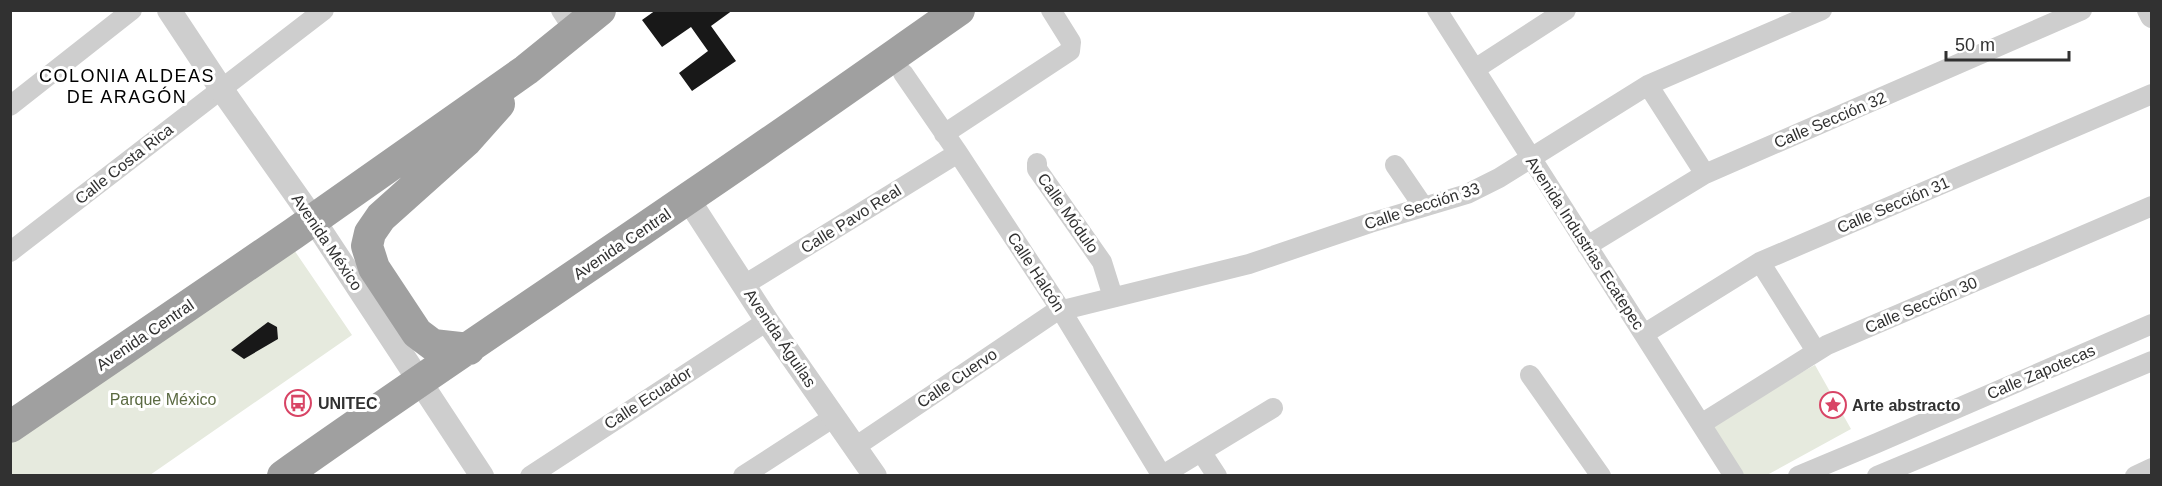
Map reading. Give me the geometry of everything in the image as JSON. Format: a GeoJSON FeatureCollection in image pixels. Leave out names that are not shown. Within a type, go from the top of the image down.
{"type":"FeatureCollection","features":[{"type":"Feature","properties":{"kind":"highway","name":"Avenida Central"},"geometry":{"type":"LineString","coordinates":[[14,418],[313,219],[526,70],[568,20],[600,10]]}},
{"type":"Feature","properties":{"kind":"highway","name":"Avenida Central"},"geometry":{"type":"LineString","coordinates":[[283,476],[419,380],[469,349],[688,199],[959,10]]}},
{"type":"Feature","properties":{"kind":"highway"},"geometry":{"type":"LineString","coordinates":[[469,349],[433,345],[417,333],[374,268],[367,246],[370,233],[381,217],[466,141],[526,70]]}},
{"type":"Feature","properties":{"kind":"street"},"geometry":{"type":"LineString","coordinates":[[10,106],[132,10]]}},
{"type":"Feature","properties":{"kind":"street","name":"Avenida México"},"geometry":{"type":"LineString","coordinates":[[169,10],[313,219],[482,476]]}},
{"type":"Feature","properties":{"kind":"street","name":"Calle Costa Rica"},"geometry":{"type":"LineString","coordinates":[[10,252],[324,10]]}},
{"type":"Feature","properties":{"kind":"street"},"geometry":{"type":"LineString","coordinates":[[944,134],[1070,51],[1071,42],[1051,10]]}},
{"type":"Feature","properties":{"kind":"street","name":"Avenida Industrias Ecatepec"},"geometry":{"type":"LineString","coordinates":[[1437,10],[1734,476]]}},
{"type":"Feature","properties":{"kind":"street"},"geometry":{"type":"LineString","coordinates":[[1475,69],[1566,10]]}},
{"type":"Feature","properties":{"kind":"street","name":"Calle Sección 33"},"geometry":{"type":"LineString","coordinates":[[1061,310],[1249,264],[1479,189],[1648,85],[1822,10]]}},
{"type":"Feature","properties":{"kind":"street","name":"Calle Sección 32"},"geometry":{"type":"LineString","coordinates":[[1587,246],[1705,174],[2082,10]]}},
{"type":"Feature","properties":{"kind":"street"},"geometry":{"type":"LineString","coordinates":[[2149,10],[2151,16]]}},
{"type":"Feature","properties":{"kind":"street","name":"Calle Halcón"},"geometry":{"type":"LineString","coordinates":[[903,74],[1061,310],[1162,475]]}},
{"type":"Feature","properties":{"kind":"street"},"geometry":{"type":"LineString","coordinates":[[1648,85],[1705,174]]}},
{"type":"Feature","properties":{"kind":"street","name":"Calle Sección 31"},"geometry":{"type":"LineString","coordinates":[[1644,334],[1760,262],[2151,94]]}},
{"type":"Feature","properties":{"kind":"street","name":"Calle Pavo Real"},"geometry":{"type":"LineString","coordinates":[[744,285],[958,153]]}},
{"type":"Feature","properties":{"kind":"street","name":"Calle Módulo"},"geometry":{"type":"LineString","coordinates":[[1037,163],[1037,169],[1102,262],[1113,297]]}},
{"type":"Feature","properties":{"kind":"street"},"geometry":{"type":"LineString","coordinates":[[1395,165],[1423,206]]}},
{"type":"Feature","properties":{"kind":"street","name":"Avenida Águilas"},"geometry":{"type":"LineString","coordinates":[[688,199],[767,321],[875,476]]}},
{"type":"Feature","properties":{"kind":"street","name":"Calle Sección 30"},"geometry":{"type":"LineString","coordinates":[[1701,424],[1816,351],[2151,206]]}},
{"type":"Feature","properties":{"kind":"street"},"geometry":{"type":"LineString","coordinates":[[1760,262],[1816,351]]}},
{"type":"Feature","properties":{"kind":"street","name":"Calle Cuervo"},"geometry":{"type":"LineString","coordinates":[[855,447],[1050,315],[1061,310]]}},
{"type":"Feature","properties":{"kind":"street","name":"Calle Ecuador"},"geometry":{"type":"LineString","coordinates":[[530,476],[767,321]]}},
{"type":"Feature","properties":{"kind":"street","name":"Calle Zapotecas"},"geometry":{"type":"LineString","coordinates":[[1798,476],[2151,324]]}},
{"type":"Feature","properties":{"kind":"street","name":"Calle Zapotecas"},"geometry":{"type":"LineString","coordinates":[[1889,473],[2151,361]]}},
{"type":"Feature","properties":{"kind":"street"},"geometry":{"type":"LineString","coordinates":[[1530,375],[1601,476]]}},
{"type":"Feature","properties":{"kind":"street"},"geometry":{"type":"LineString","coordinates":[[1162,475],[1202,453],[1272,408]]}},
{"type":"Feature","properties":{"kind":"street"},"geometry":{"type":"LineString","coordinates":[[743,476],[834,417]]}},
{"type":"Feature","properties":{"kind":"street"},"geometry":{"type":"LineString","coordinates":[[1877,443],[1889,473]]}},
{"type":"Feature","properties":{"kind":"street"},"geometry":{"type":"LineString","coordinates":[[1202,453],[1217,476]]}},
{"type":"Feature","properties":{"kind":"street"},"geometry":{"type":"LineString","coordinates":[[2135,476],[2151,468]]}},
{"type":"Feature","properties":{"kind":"green space","name":"Parque México"},"geometry":{"type":"Polygon","coordinates":[[[290,244],[352,335],[150,475],[11,475],[10,439],[290,244]]]}},
{"type":"Feature","properties":{"kind":"green space"},"geometry":{"type":"Polygon","coordinates":[[[1815,365],[1851,429],[1767,475],[1741,476],[1711,422],[1815,365]]]}},
{"type":"Feature","properties":{"kind":"building"},"geometry":{"type":"Polygon","coordinates":[[[656,10],[733,10],[711,26],[736,61],[692,91],[679,73],[708,51],[691,27],[662,47],[642,20],[656,10]]]}},
{"type":"Feature","properties":{"kind":"building"},"geometry":{"type":"Polygon","coordinates":[[[268,322],[277,327],[278,339],[244,359],[231,350],[268,322]]]}},
{"type":"Feature","properties":{"kind":"place","name":"UNITEC"},"geometry":{"type":"Point","coordinates":[298,403]}},
{"type":"Feature","properties":{"kind":"place","name":"Arte abstracto"},"geometry":{"type":"Point","coordinates":[1833,405]}},
{"type":"Feature","properties":{"kind":"district","name":"COLONIA ALDEAS DE ARAGÓN"},"geometry":{"type":"Point","coordinates":[127,86]}}]}
